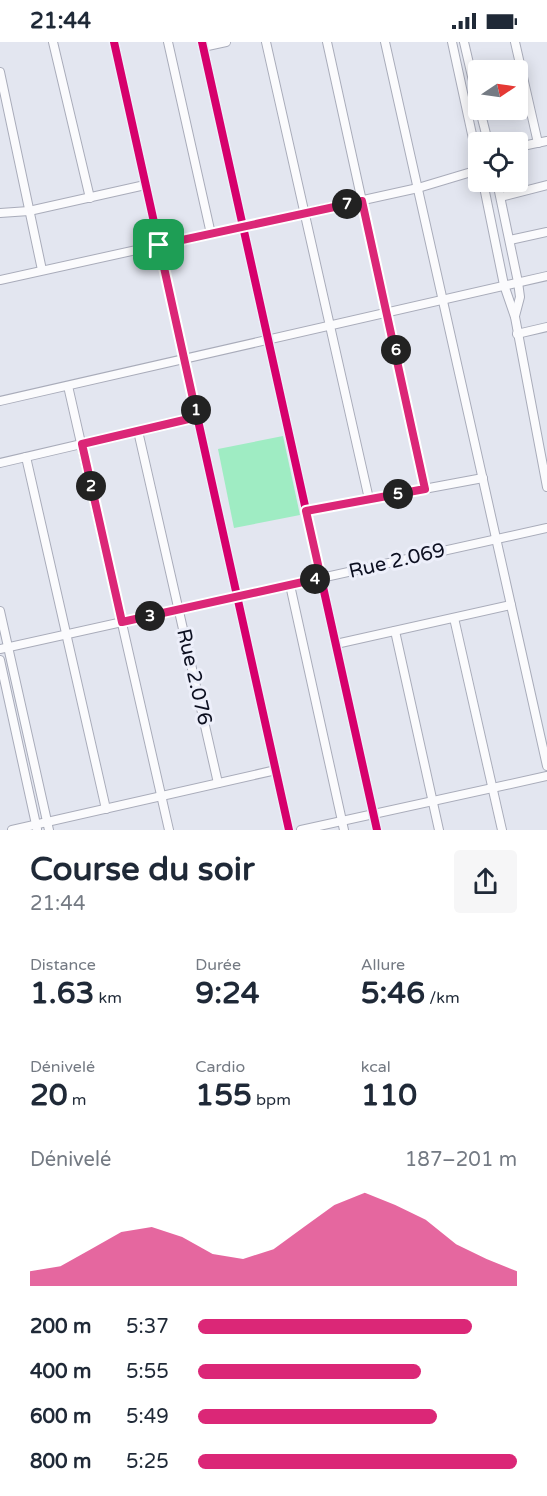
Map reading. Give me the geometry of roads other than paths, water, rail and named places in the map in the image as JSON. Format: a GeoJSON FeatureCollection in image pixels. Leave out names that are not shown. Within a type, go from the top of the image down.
{"type":"FeatureCollection","features":[{"type":"Feature","properties":{"kind":"street"},"geometry":{"type":"LineString","coordinates":[[53,42],[90,198]]}},
{"type":"Feature","properties":{"kind":"street"},"geometry":{"type":"LineString","coordinates":[[114,42],[290,830]]}},
{"type":"Feature","properties":{"kind":"street"},"geometry":{"type":"LineString","coordinates":[[168,42],[211,234]]}},
{"type":"Feature","properties":{"kind":"street"},"geometry":{"type":"LineString","coordinates":[[226,42],[203,45],[377,830]]}},
{"type":"Feature","properties":{"kind":"street"},"geometry":{"type":"LineString","coordinates":[[266,42],[369,499]]}},
{"type":"Feature","properties":{"kind":"street"},"geometry":{"type":"LineString","coordinates":[[327,42],[425,489]]}},
{"type":"Feature","properties":{"kind":"street"},"geometry":{"type":"LineString","coordinates":[[385,42],[547,766]]}},
{"type":"Feature","properties":{"kind":"street"},"geometry":{"type":"LineString","coordinates":[[452,42],[472,132]]}},
{"type":"Feature","properties":{"kind":"street"},"geometry":{"type":"LineString","coordinates":[[464,42],[468,60]]}},
{"type":"Feature","properties":{"kind":"street"},"geometry":{"type":"LineString","coordinates":[[515,42],[543,142],[528,145]]}},
{"type":"Feature","properties":{"kind":"street"},"geometry":{"type":"LineString","coordinates":[[0,72],[42,270]]}},
{"type":"Feature","properties":{"kind":"street"},"geometry":{"type":"LineString","coordinates":[[0,280],[362,201],[468,174]]}},
{"type":"Feature","properties":{"kind":"street"},"geometry":{"type":"LineString","coordinates":[[0,213],[29,211],[145,185]]}},
{"type":"Feature","properties":{"kind":"street"},"geometry":{"type":"LineString","coordinates":[[501,197],[547,185]]}},
{"type":"Feature","properties":{"kind":"street"},"geometry":{"type":"LineString","coordinates":[[485,192],[504,285],[514,317],[547,487]]}},
{"type":"Feature","properties":{"kind":"street"},"geometry":{"type":"LineString","coordinates":[[500,192],[520,297],[514,317]]}},
{"type":"Feature","properties":{"kind":"street"},"geometry":{"type":"LineString","coordinates":[[510,240],[547,232]]}},
{"type":"Feature","properties":{"kind":"street"},"geometry":{"type":"LineString","coordinates":[[0,401],[547,276]]}},
{"type":"Feature","properties":{"kind":"street"},"geometry":{"type":"LineString","coordinates":[[517,334],[547,327]]}},
{"type":"Feature","properties":{"kind":"street"},"geometry":{"type":"LineString","coordinates":[[68,386],[169,830]]}},
{"type":"Feature","properties":{"kind":"street"},"geometry":{"type":"LineString","coordinates":[[0,463],[197,417]]}},
{"type":"Feature","properties":{"kind":"street","name":"Rue 2.076"},"geometry":{"type":"LineString","coordinates":[[138,431],[218,783]]}},
{"type":"Feature","properties":{"kind":"street"},"geometry":{"type":"LineString","coordinates":[[26,457],[106,809]]}},
{"type":"Feature","properties":{"kind":"street"},"geometry":{"type":"LineString","coordinates":[[306,511],[483,478]]}},
{"type":"Feature","properties":{"kind":"street","name":"Rue 2.069"},"geometry":{"type":"LineString","coordinates":[[4,648],[547,528]]}},
{"type":"Feature","properties":{"kind":"street"},"geometry":{"type":"LineString","coordinates":[[290,585],[343,825]]}},
{"type":"Feature","properties":{"kind":"street"},"geometry":{"type":"LineString","coordinates":[[336,644],[510,605]]}},
{"type":"Feature","properties":{"kind":"street"},"geometry":{"type":"LineString","coordinates":[[0,611],[4,648],[48,826]]}},
{"type":"Feature","properties":{"kind":"street"},"geometry":{"type":"LineString","coordinates":[[454,618],[502,830]]}},
{"type":"Feature","properties":{"kind":"street"},"geometry":{"type":"LineString","coordinates":[[395,631],[440,830]]}},
{"type":"Feature","properties":{"kind":"street"},"geometry":{"type":"LineString","coordinates":[[0,660],[37,827]]}},
{"type":"Feature","properties":{"kind":"street"},"geometry":{"type":"LineString","coordinates":[[12,830],[48,826],[106,809],[276,770]]}},
{"type":"Feature","properties":{"kind":"street"},"geometry":{"type":"LineString","coordinates":[[301,830],[343,825],[374,814],[547,776]]}}]}
